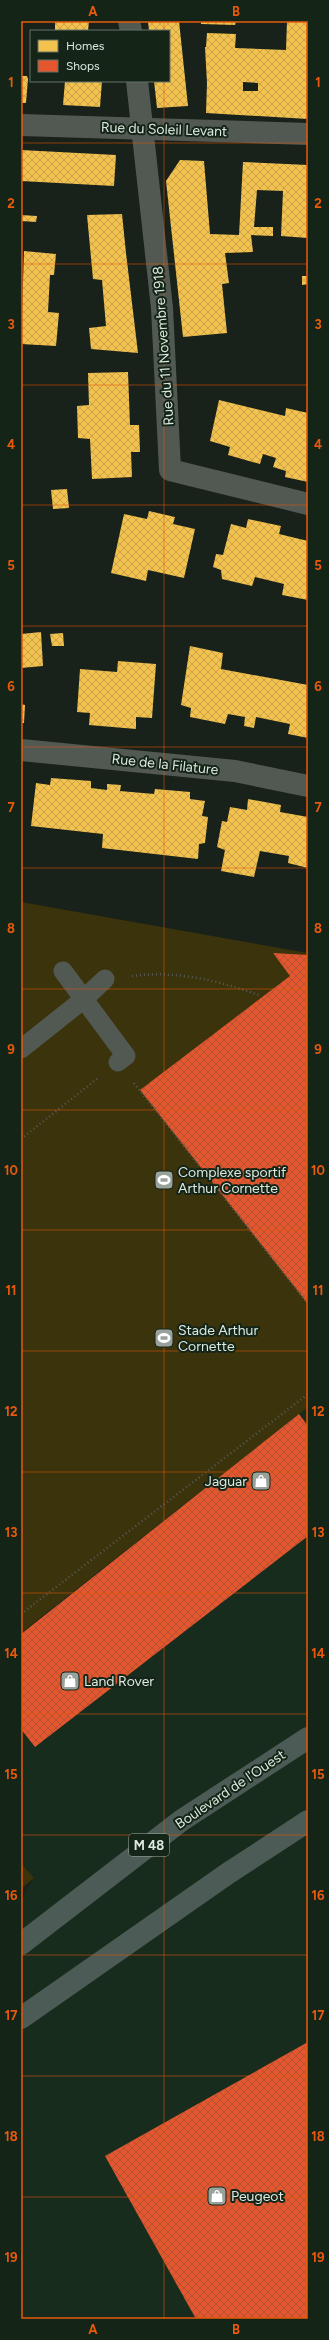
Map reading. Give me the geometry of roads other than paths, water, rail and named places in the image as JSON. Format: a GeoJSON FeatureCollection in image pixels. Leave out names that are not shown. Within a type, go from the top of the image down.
{"type":"FeatureCollection","features":[{"type":"Feature","properties":{"kind":"main road","name":"Boulevard de l'Ouest"},"geometry":{"type":"LineString","coordinates":[[21,1944],[182,1820],[308,1738]]}},
{"type":"Feature","properties":{"kind":"main road"},"geometry":{"type":"LineString","coordinates":[[21,2018],[233,1870],[308,1821]]}},
{"type":"Feature","properties":{"kind":"street","name":"Rue du 11 Novembre 1918"},"geometry":{"type":"LineString","coordinates":[[137,82],[162,308],[170,470],[308,504]]}},
{"type":"Feature","properties":{"kind":"street","name":"Rue du Soleil Levant"},"geometry":{"type":"LineString","coordinates":[[21,124],[308,134]]}},
{"type":"Feature","properties":{"kind":"street","name":"Rue de la Filature"},"geometry":{"type":"LineString","coordinates":[[21,750],[235,771],[308,786]]}},
{"type":"Feature","properties":{"kind":"lane"},"geometry":{"type":"LineString","coordinates":[[63,971],[126,1056],[118,1062]]}},
{"type":"Feature","properties":{"kind":"lane"},"geometry":{"type":"LineString","coordinates":[[21,1049],[84,999],[105,979]]}},
{"type":"Feature","properties":{"kind":"place","name":"Complexe sportif Arthur Cornette"},"geometry":{"type":"Point","coordinates":[164,1180]}},
{"type":"Feature","properties":{"kind":"place","name":"Stade Arthur Cornette"},"geometry":{"type":"Point","coordinates":[164,1338]}},
{"type":"Feature","properties":{"kind":"place","name":"Jaguar"},"geometry":{"type":"Point","coordinates":[261,1481]}},
{"type":"Feature","properties":{"kind":"place","name":"Land Rover"},"geometry":{"type":"Point","coordinates":[70,1681]}},
{"type":"Feature","properties":{"kind":"place","name":"Peugeot"},"geometry":{"type":"Point","coordinates":[217,2196]}}]}
